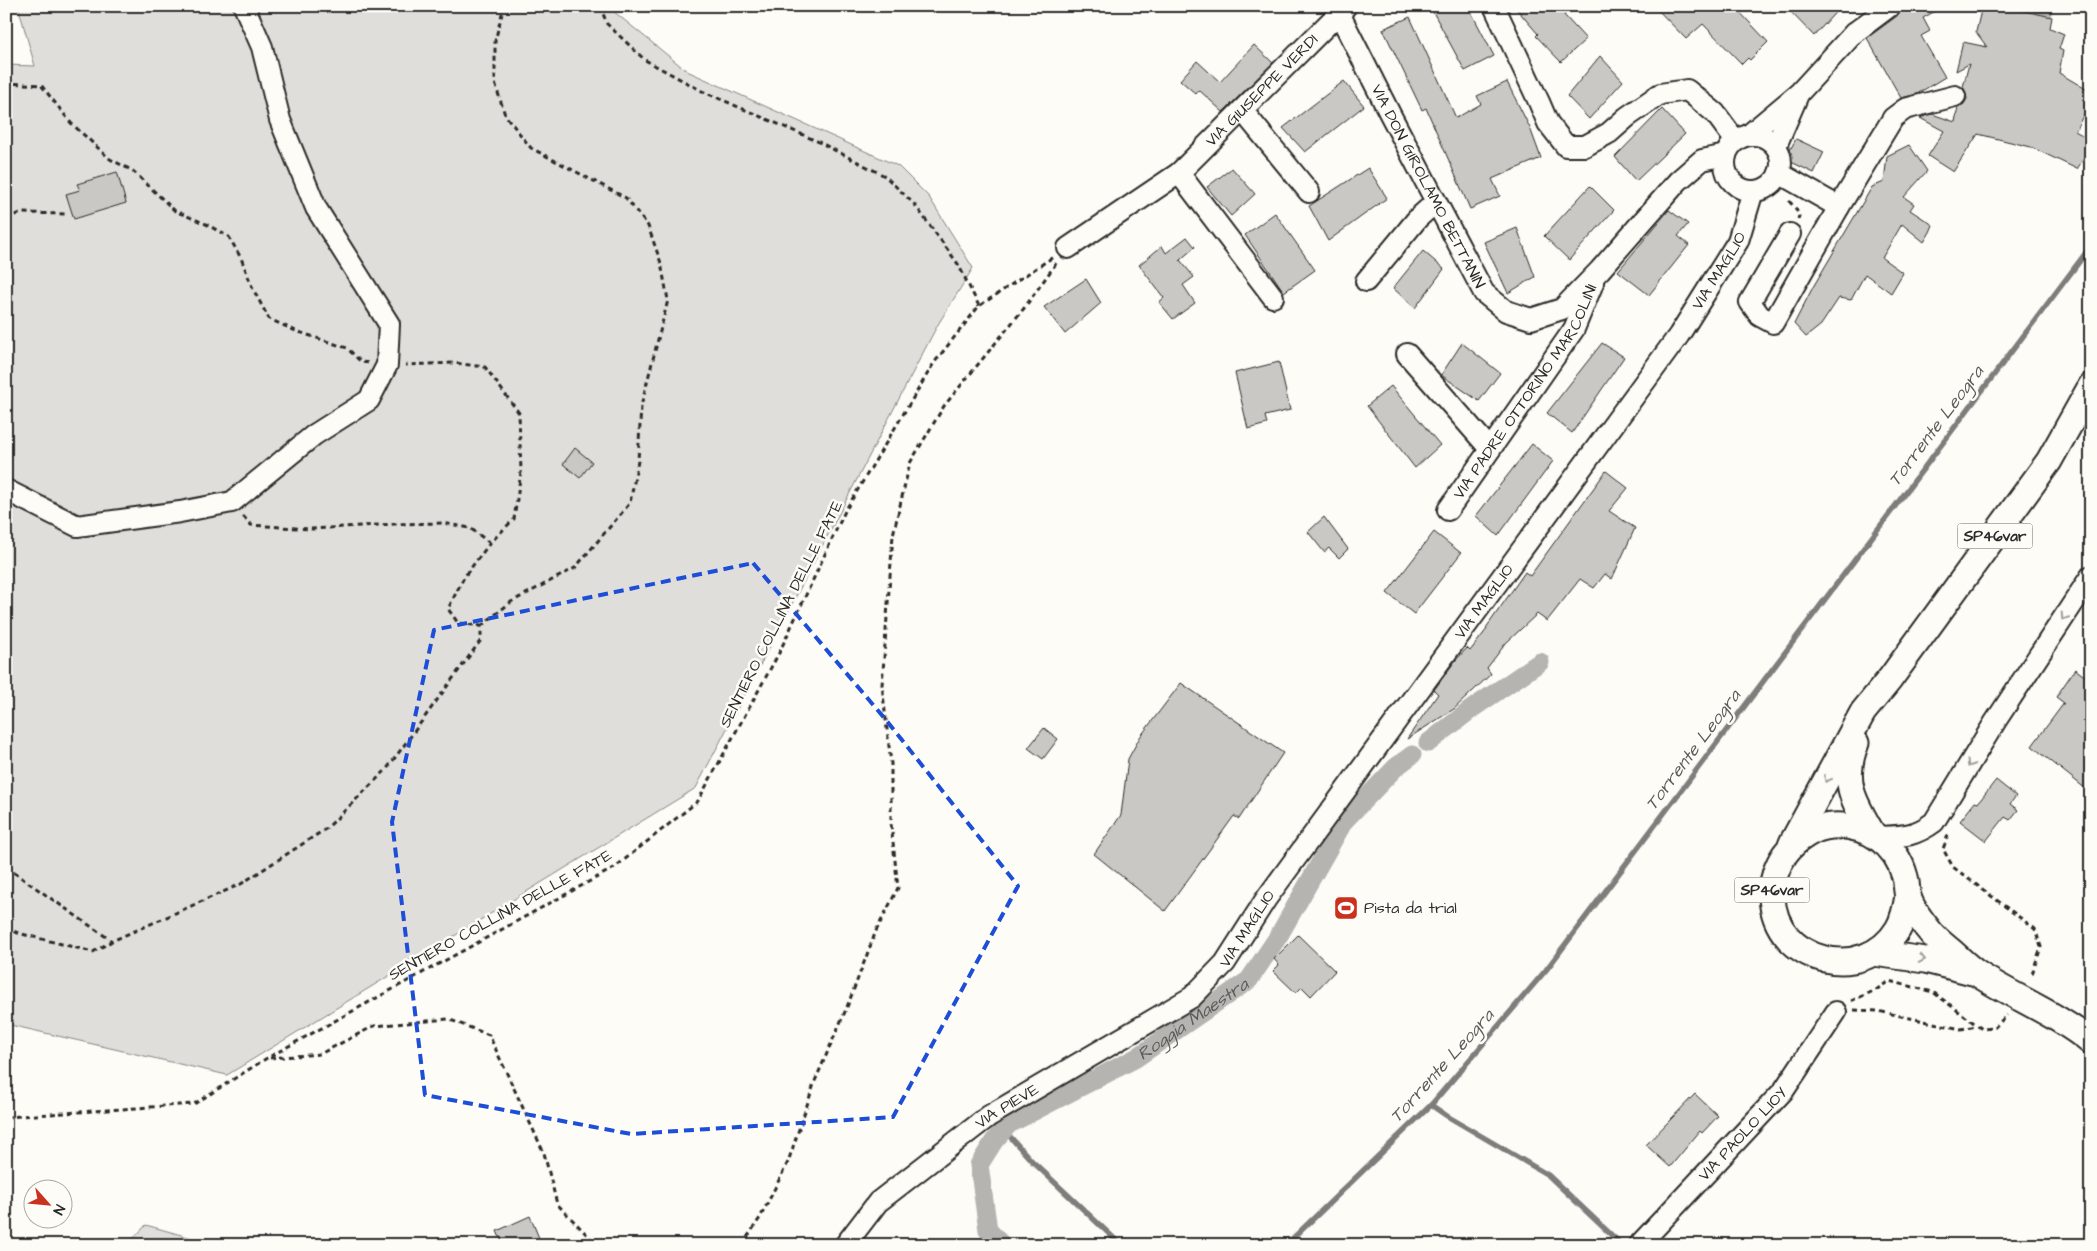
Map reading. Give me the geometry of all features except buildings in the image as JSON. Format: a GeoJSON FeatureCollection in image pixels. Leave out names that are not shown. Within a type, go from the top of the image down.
{"type":"FeatureCollection","features":[{"type":"Feature","properties":{"kind":"main road","name":"SP46var"},"geometry":{"type":"LineString","coordinates":[[1791,845],[1809,832],[1830,826],[1852,826],[1875,835],[1891,848],[1900,863],[1906,879],[1908,896],[1905,913],[1898,929],[1887,942],[1874,953],[1853,960],[1832,961],[1811,956],[1793,943],[1779,926],[1772,906],[1772,884],[1778,863],[1791,845],[1863,712],[1890,679],[2049,461],[2091,386]]}},
{"type":"Feature","properties":{"kind":"main road","name":"SP46var"},"geometry":{"type":"LineString","coordinates":[[1875,835],[1855,804],[1848,779],[1849,759],[1860,733],[1890,679]]}},
{"type":"Feature","properties":{"kind":"main road","name":"SP46var"},"geometry":{"type":"LineString","coordinates":[[1908,896],[1919,917],[1934,936],[1976,973],[2086,1036]]}},
{"type":"Feature","properties":{"kind":"main road","name":"SP46var"},"geometry":{"type":"LineString","coordinates":[[1874,953],[1925,960],[1976,973]]}},
{"type":"Feature","properties":{"kind":"street"},"geometry":{"type":"LineString","coordinates":[[6,490],[78,526],[180,512],[232,502],[314,435],[369,400],[387,365],[389,324],[316,208],[280,120],[262,47],[244,6]]}},
{"type":"Feature","properties":{"kind":"street"},"geometry":{"type":"LineString","coordinates":[[1494,6],[1548,123],[1566,146],[1585,146],[1609,133],[1627,117],[1660,94],[1687,90],[1715,113],[1737,143]]}},
{"type":"Feature","properties":{"kind":"street"},"geometry":{"type":"LineString","coordinates":[[1737,143],[1764,136],[1776,146],[1782,164],[1775,181],[1761,190],[1752,191],[1744,190],[1730,180],[1726,172],[1737,143],[1798,92],[1854,33],[1890,6]]}},
{"type":"Feature","properties":{"kind":"street","name":"VIA DON GIROLAMO BETTANIN"},"geometry":{"type":"LineString","coordinates":[[1343,10],[1436,202],[1484,293],[1506,311],[1531,319],[1562,308],[1600,270],[1678,181],[1702,160],[1737,143]]}},
{"type":"Feature","properties":{"kind":"street","name":"VIA GIUSEPPE VERDI"},"geometry":{"type":"LineString","coordinates":[[1068,248],[1179,173],[1343,10]]}},
{"type":"Feature","properties":{"kind":"street"},"geometry":{"type":"LineString","coordinates":[[1776,146],[1798,92]]}},
{"type":"Feature","properties":{"kind":"street"},"geometry":{"type":"LineString","coordinates":[[1790,234],[1750,302],[1760,316],[1773,323],[1892,118],[1905,109],[1955,96]]}},
{"type":"Feature","properties":{"kind":"street"},"geometry":{"type":"LineString","coordinates":[[1242,110],[1309,192]]}},
{"type":"Feature","properties":{"kind":"street"},"geometry":{"type":"LineString","coordinates":[[1179,173],[1273,297]]}},
{"type":"Feature","properties":{"kind":"street"},"geometry":{"type":"LineString","coordinates":[[1779,173],[1839,207]]}},
{"type":"Feature","properties":{"kind":"street","name":"VIA MAGLIO"},"geometry":{"type":"LineString","coordinates":[[1192,997],[1225,964],[1266,899],[1679,335],[1738,241],[1752,191]]}},
{"type":"Feature","properties":{"kind":"street"},"geometry":{"type":"LineString","coordinates":[[1366,282],[1418,218],[1436,202]]}},
{"type":"Feature","properties":{"kind":"street","name":"VIA PADRE OTTORINO MARCOLINI"},"geometry":{"type":"LineString","coordinates":[[1448,510],[1574,329],[1600,270]]}},
{"type":"Feature","properties":{"kind":"street"},"geometry":{"type":"LineString","coordinates":[[1407,354],[1490,449]]}},
{"type":"Feature","properties":{"kind":"street"},"geometry":{"type":"LineString","coordinates":[[1875,835],[1911,836],[1934,822],[1995,722],[2091,576]]}},
{"type":"Feature","properties":{"kind":"street","name":"VIA PIEVE"},"geometry":{"type":"LineString","coordinates":[[845,1245],[878,1202],[989,1116],[1192,997]]}},
{"type":"Feature","properties":{"kind":"street","name":"VIA PAOLO LIOY"},"geometry":{"type":"LineString","coordinates":[[1639,1244],[1784,1090],[1836,1012]]}},
{"type":"Feature","properties":{"kind":"path"},"geometry":{"type":"LineString","coordinates":[[6,83],[41,85],[72,123],[110,159],[133,171],[175,211],[206,224],[229,237],[241,258],[253,290],[270,319],[296,331],[347,348],[361,362],[387,365],[454,363],[485,367],[519,413],[521,472],[514,519],[490,543],[464,577],[448,609],[458,623],[481,626],[510,602],[575,568],[630,503],[638,461],[641,406],[668,300],[661,263],[648,226],[626,198],[531,148],[505,115],[495,84],[495,41],[504,6]]}},
{"type":"Feature","properties":{"kind":"path"},"geometry":{"type":"LineString","coordinates":[[600,6],[607,24],[644,60],[704,92],[817,141],[885,176],[915,205],[958,264],[979,306]]}},
{"type":"Feature","properties":{"kind":"path"},"geometry":{"type":"LineString","coordinates":[[6,217],[23,214],[66,214]]}},
{"type":"Feature","properties":{"kind":"path"},"geometry":{"type":"LineString","coordinates":[[742,1245],[760,1218],[788,1162],[815,1080],[847,1007],[876,931],[898,888],[891,824],[891,764],[882,684],[893,535],[910,463],[944,406],[1025,307],[1068,248]]}},
{"type":"Feature","properties":{"kind":"path","name":"SENTIERO COLLINA DELLE FATE"},"geometry":{"type":"LineString","coordinates":[[6,1117],[194,1104],[267,1058],[614,868],[698,801],[779,653],[845,511],[934,363],[979,306],[1068,248]]}},
{"type":"Feature","properties":{"kind":"path"},"geometry":{"type":"LineString","coordinates":[[232,502],[251,525],[311,530],[394,524],[443,524],[470,528],[490,543]]}},
{"type":"Feature","properties":{"kind":"path"},"geometry":{"type":"LineString","coordinates":[[6,928],[18,933],[93,952],[112,941],[241,884],[327,828],[386,770],[481,640],[481,626]]}},
{"type":"Feature","properties":{"kind":"path"},"geometry":{"type":"LineString","coordinates":[[1950,832],[1943,849],[1953,867],[2035,928],[2041,947],[2032,974]]}},
{"type":"Feature","properties":{"kind":"path"},"geometry":{"type":"LineString","coordinates":[[6,866],[112,941]]}},
{"type":"Feature","properties":{"kind":"path"},"geometry":{"type":"LineString","coordinates":[[1836,1012],[1855,998],[1876,990],[1889,981],[1933,992],[1982,1030],[1994,1028],[2004,1018]]}},
{"type":"Feature","properties":{"kind":"path"},"geometry":{"type":"LineString","coordinates":[[1836,1012],[1849,1010],[1878,1011],[1961,1029],[1976,1025]]}},
{"type":"Feature","properties":{"kind":"path"},"geometry":{"type":"LineString","coordinates":[[267,1058],[320,1054],[374,1026],[383,1025],[448,1019],[489,1035],[544,1152],[557,1204],[597,1245]]}},
{"type":"Feature","properties":{"kind":"highlighted area"},"geometry":{"type":"Polygon","coordinates":[[[753,563],[886,720],[1018,886],[893,1117],[631,1134],[425,1095],[392,822],[434,630],[753,563]]]}},
{"type":"Feature","properties":{"kind":"shaded area"},"geometry":{"type":"Polygon","coordinates":[[[18,6],[607,6],[687,71],[898,166],[929,197],[973,268],[937,326],[696,788],[227,1075],[6,1024],[6,65],[35,66],[18,6]]]}},
{"type":"Feature","properties":{"kind":"shaded area"},"geometry":{"type":"Polygon","coordinates":[[[146,1225],[192,1238],[194,1245],[127,1245],[146,1225]]]}},
{"type":"Feature","properties":{"kind":"waterway","name":"Roggia Maestra"},"geometry":{"type":"LineString","coordinates":[[2042,6],[2043,10]]}},
{"type":"Feature","properties":{"kind":"waterway","name":"Torrente Leogra"},"geometry":{"type":"LineString","coordinates":[[1286,1245],[1431,1105],[1546,970],[2091,246]]}},
{"type":"Feature","properties":{"kind":"waterway","name":"Roggia Maestra"},"geometry":{"type":"LineString","coordinates":[[1428,743],[1473,708],[1540,662]]}},
{"type":"Feature","properties":{"kind":"waterway","name":"Roggia Maestra"},"geometry":{"type":"LineString","coordinates":[[1002,1245],[988,1230],[979,1165],[994,1141],[1009,1124],[1136,1058],[1249,980],[1278,937],[1344,821],[1396,767],[1412,755]]}},
{"type":"Feature","properties":{"kind":"waterway"},"geometry":{"type":"LineString","coordinates":[[1431,1105],[1548,1175],[1622,1245]]}},
{"type":"Feature","properties":{"kind":"waterway"},"geometry":{"type":"LineString","coordinates":[[1004,1130],[1032,1161],[1121,1245]]}},
{"type":"Feature","properties":{"kind":"place","name":"Pista da trial"},"geometry":{"type":"Point","coordinates":[1346,908]}}]}
